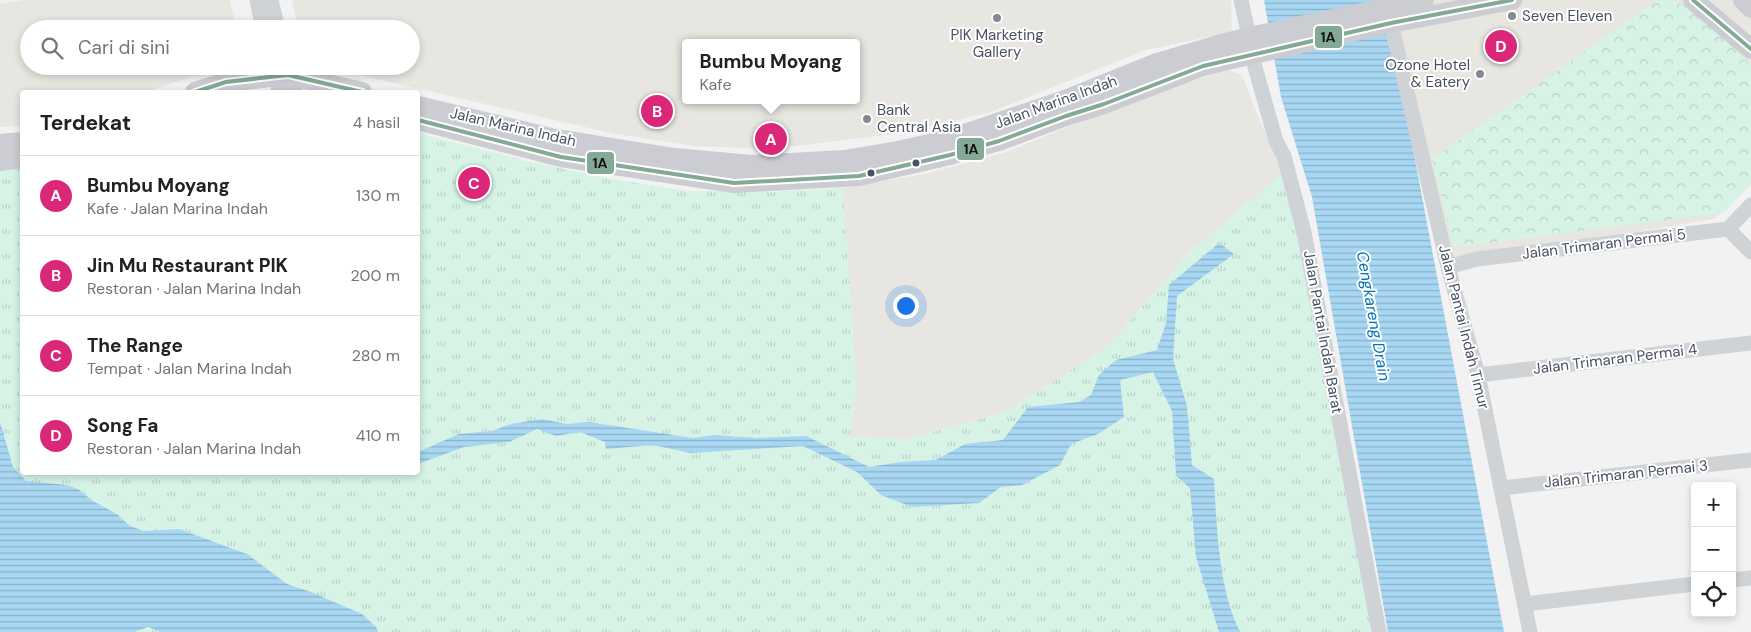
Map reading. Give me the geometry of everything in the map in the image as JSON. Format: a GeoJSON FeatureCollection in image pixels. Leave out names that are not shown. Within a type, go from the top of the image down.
{"type":"FeatureCollection","features":[{"type":"Feature","properties":{"kind":"main road","name":"Jalan Marina Indah"},"geometry":{"type":"LineString","coordinates":[[1395,12],[1424,0]]}},
{"type":"Feature","properties":{"kind":"main road","name":"Jalan Marina Indah"},"geometry":{"type":"LineString","coordinates":[[420,106],[551,138],[674,158],[752,165],[844,160],[947,140],[997,133],[1066,116],[1104,104],[1203,66],[1220,53],[1257,44],[1395,12],[1512,0]]}},
{"type":"Feature","properties":{"kind":"main road"},"geometry":{"type":"LineString","coordinates":[[1693,0],[1751,49]]}},
{"type":"Feature","properties":{"kind":"main road"},"geometry":{"type":"LineString","coordinates":[[1743,0],[1751,8]]}},
{"type":"Feature","properties":{"kind":"main road"},"geometry":{"type":"LineString","coordinates":[[202,90],[226,82],[283,80],[349,90]]}},
{"type":"Feature","properties":{"kind":"main road","name":"Jalan Marina Indah"},"geometry":{"type":"LineString","coordinates":[[420,121],[561,156],[734,183],[859,176],[950,155],[997,133]]}},
{"type":"Feature","properties":{"kind":"main road"},"geometry":{"type":"LineString","coordinates":[[0,144],[20,142]]}},
{"type":"Feature","properties":{"kind":"main road"},"geometry":{"type":"LineString","coordinates":[[0,161],[20,158]]}},
{"type":"Feature","properties":{"kind":"street"},"geometry":{"type":"LineString","coordinates":[[257,0],[261,20]]}},
{"type":"Feature","properties":{"kind":"street"},"geometry":{"type":"LineString","coordinates":[[271,0],[276,20]]}},
{"type":"Feature","properties":{"kind":"street","name":"Jalan Pantai Indah Barat"},"geometry":{"type":"LineString","coordinates":[[1240,0],[1257,44],[1276,141],[1284,156],[1304,232],[1379,632]]}},
{"type":"Feature","properties":{"kind":"street","name":"Jalan Pantai Indah Timur"},"geometry":{"type":"LineString","coordinates":[[1395,12],[1448,267],[1478,375],[1530,632]]}},
{"type":"Feature","properties":{"kind":"street"},"geometry":{"type":"LineString","coordinates":[[1751,205],[1728,229],[1751,252]]}},
{"type":"Feature","properties":{"kind":"street","name":"Jalan Trimaran Permai 5"},"geometry":{"type":"LineString","coordinates":[[1448,267],[1477,259],[1728,229]]}},
{"type":"Feature","properties":{"kind":"street","name":"Jalan Trimaran Permai 4"},"geometry":{"type":"LineString","coordinates":[[1478,375],[1751,343]]}},
{"type":"Feature","properties":{"kind":"street","name":"Jalan Trimaran Permai 3"},"geometry":{"type":"LineString","coordinates":[[1501,488],[1751,460]]}},
{"type":"Feature","properties":{"kind":"street"},"geometry":{"type":"LineString","coordinates":[[1736,580],[1751,578]]}},
{"type":"Feature","properties":{"kind":"street"},"geometry":{"type":"LineString","coordinates":[[1525,604],[1691,584]]}},
{"type":"Feature","properties":{"kind":"shaded area"},"geometry":{"type":"Polygon","coordinates":[[[23,0],[230,0],[234,20],[20,20],[20,75],[197,75],[151,90],[20,90],[20,126],[0,127],[0,4],[23,0]]]}},
{"type":"Feature","properties":{"kind":"shaded area"},"geometry":{"type":"Polygon","coordinates":[[[292,0],[1231,0],[1232,32],[1146,50],[991,112],[902,133],[770,149],[696,146],[615,134],[359,75],[420,75],[420,20],[296,20],[292,0]]]}},
{"type":"Feature","properties":{"kind":"shaded area"},"geometry":{"type":"Polygon","coordinates":[[[1389,0],[1751,0],[1751,185],[1714,219],[1446,264],[1389,0]]]}},
{"type":"Feature","properties":{"kind":"shaded area"},"geometry":{"type":"Polygon","coordinates":[[[1227,70],[1239,74],[1244,80],[1259,119],[1284,172],[1189,253],[1107,347],[1006,412],[908,439],[849,437],[526,161],[605,178],[687,191],[779,192],[843,188],[924,174],[1004,153],[1138,98],[1227,70]]]}},
{"type":"Feature","properties":{"kind":"green space"},"geometry":{"type":"Polygon","coordinates":[[[1658,0],[1670,0],[1689,7],[1751,65],[1751,183],[1723,213],[1454,247],[1432,159],[1658,0]]]}},
{"type":"Feature","properties":{"kind":"green space"},"geometry":{"type":"Polygon","coordinates":[[[420,134],[526,161],[605,178],[687,191],[779,192],[843,188],[857,388],[849,437],[908,439],[1006,412],[1107,347],[1189,253],[1284,172],[1308,282],[1371,632],[0,632],[0,169],[20,167],[20,475],[420,475],[420,134]]]}},
{"type":"Feature","properties":{"kind":"water","name":"Cengkareng Drain"},"geometry":{"type":"Polygon","coordinates":[[[1264,0],[1385,0],[1504,632],[1388,632],[1312,197],[1281,97],[1264,0]]]}},
{"type":"Feature","properties":{"kind":"water"},"geometry":{"type":"Polygon","coordinates":[[[1219,243],[1234,254],[1177,296],[1173,359],[1187,406],[1192,465],[1214,479],[1223,577],[1227,596],[1240,632],[1219,632],[1196,557],[1190,488],[1176,476],[1172,411],[1153,372],[1120,380],[1124,417],[1098,434],[1071,444],[1060,465],[1022,485],[1001,487],[979,503],[912,507],[881,495],[857,472],[803,446],[690,453],[653,445],[606,449],[605,442],[580,432],[556,436],[537,429],[509,442],[464,447],[420,463],[420,451],[459,434],[492,431],[511,424],[542,419],[567,424],[589,422],[693,438],[714,435],[757,438],[806,436],[869,467],[901,462],[936,460],[965,444],[1003,440],[1028,407],[1079,402],[1091,395],[1099,375],[1116,360],[1157,350],[1166,323],[1169,285],[1219,243]]]}},
{"type":"Feature","properties":{"kind":"water"},"geometry":{"type":"Polygon","coordinates":[[[0,422],[13,467],[26,481],[67,485],[78,489],[93,501],[117,514],[130,526],[144,531],[179,529],[247,554],[287,584],[362,614],[377,628],[378,632],[161,632],[148,627],[134,632],[0,632],[0,422]]]}},
{"type":"Feature","properties":{"kind":"transit line","name":"1A"},"geometry":{"type":"LineString","coordinates":[[420,121],[561,157],[734,183],[859,176],[950,155],[999,141],[1104,104],[1203,66],[1391,23],[1512,0]]}},
{"type":"Feature","properties":{"kind":"transit line","name":"1A"},"geometry":{"type":"LineString","coordinates":[[1693,0],[1751,49]]}},
{"type":"Feature","properties":{"kind":"transit line","name":"1A"},"geometry":{"type":"LineString","coordinates":[[201,90],[226,82],[288,75]]}},
{"type":"Feature","properties":{"kind":"transit line","name":"1A"},"geometry":{"type":"LineString","coordinates":[[288,75],[353,90]]}},
{"type":"Feature","properties":{"kind":"place","name":"Seven Eleven"},"geometry":{"type":"Point","coordinates":[1512,16]}},
{"type":"Feature","properties":{"kind":"place","name":"PIK Marketing Gallery"},"geometry":{"type":"Point","coordinates":[997,18]}},
{"type":"Feature","properties":{"kind":"place","name":"Song Fa"},"geometry":{"type":"Point","coordinates":[1501,46]}},
{"type":"Feature","properties":{"kind":"place","name":"Ozone Hotel & Eatery"},"geometry":{"type":"Point","coordinates":[1480,74]}},
{"type":"Feature","properties":{"kind":"place","name":"Jin Mu Restaurant PIK"},"geometry":{"type":"Point","coordinates":[657,111]}},
{"type":"Feature","properties":{"kind":"place","name":"Bank Central Asia"},"geometry":{"type":"Point","coordinates":[867,119]}},
{"type":"Feature","properties":{"kind":"place","name":"Bumbu Moyang"},"geometry":{"type":"Point","coordinates":[771,139]}},
{"type":"Feature","properties":{"kind":"place","name":"The Range"},"geometry":{"type":"Point","coordinates":[474,183]}}]}
